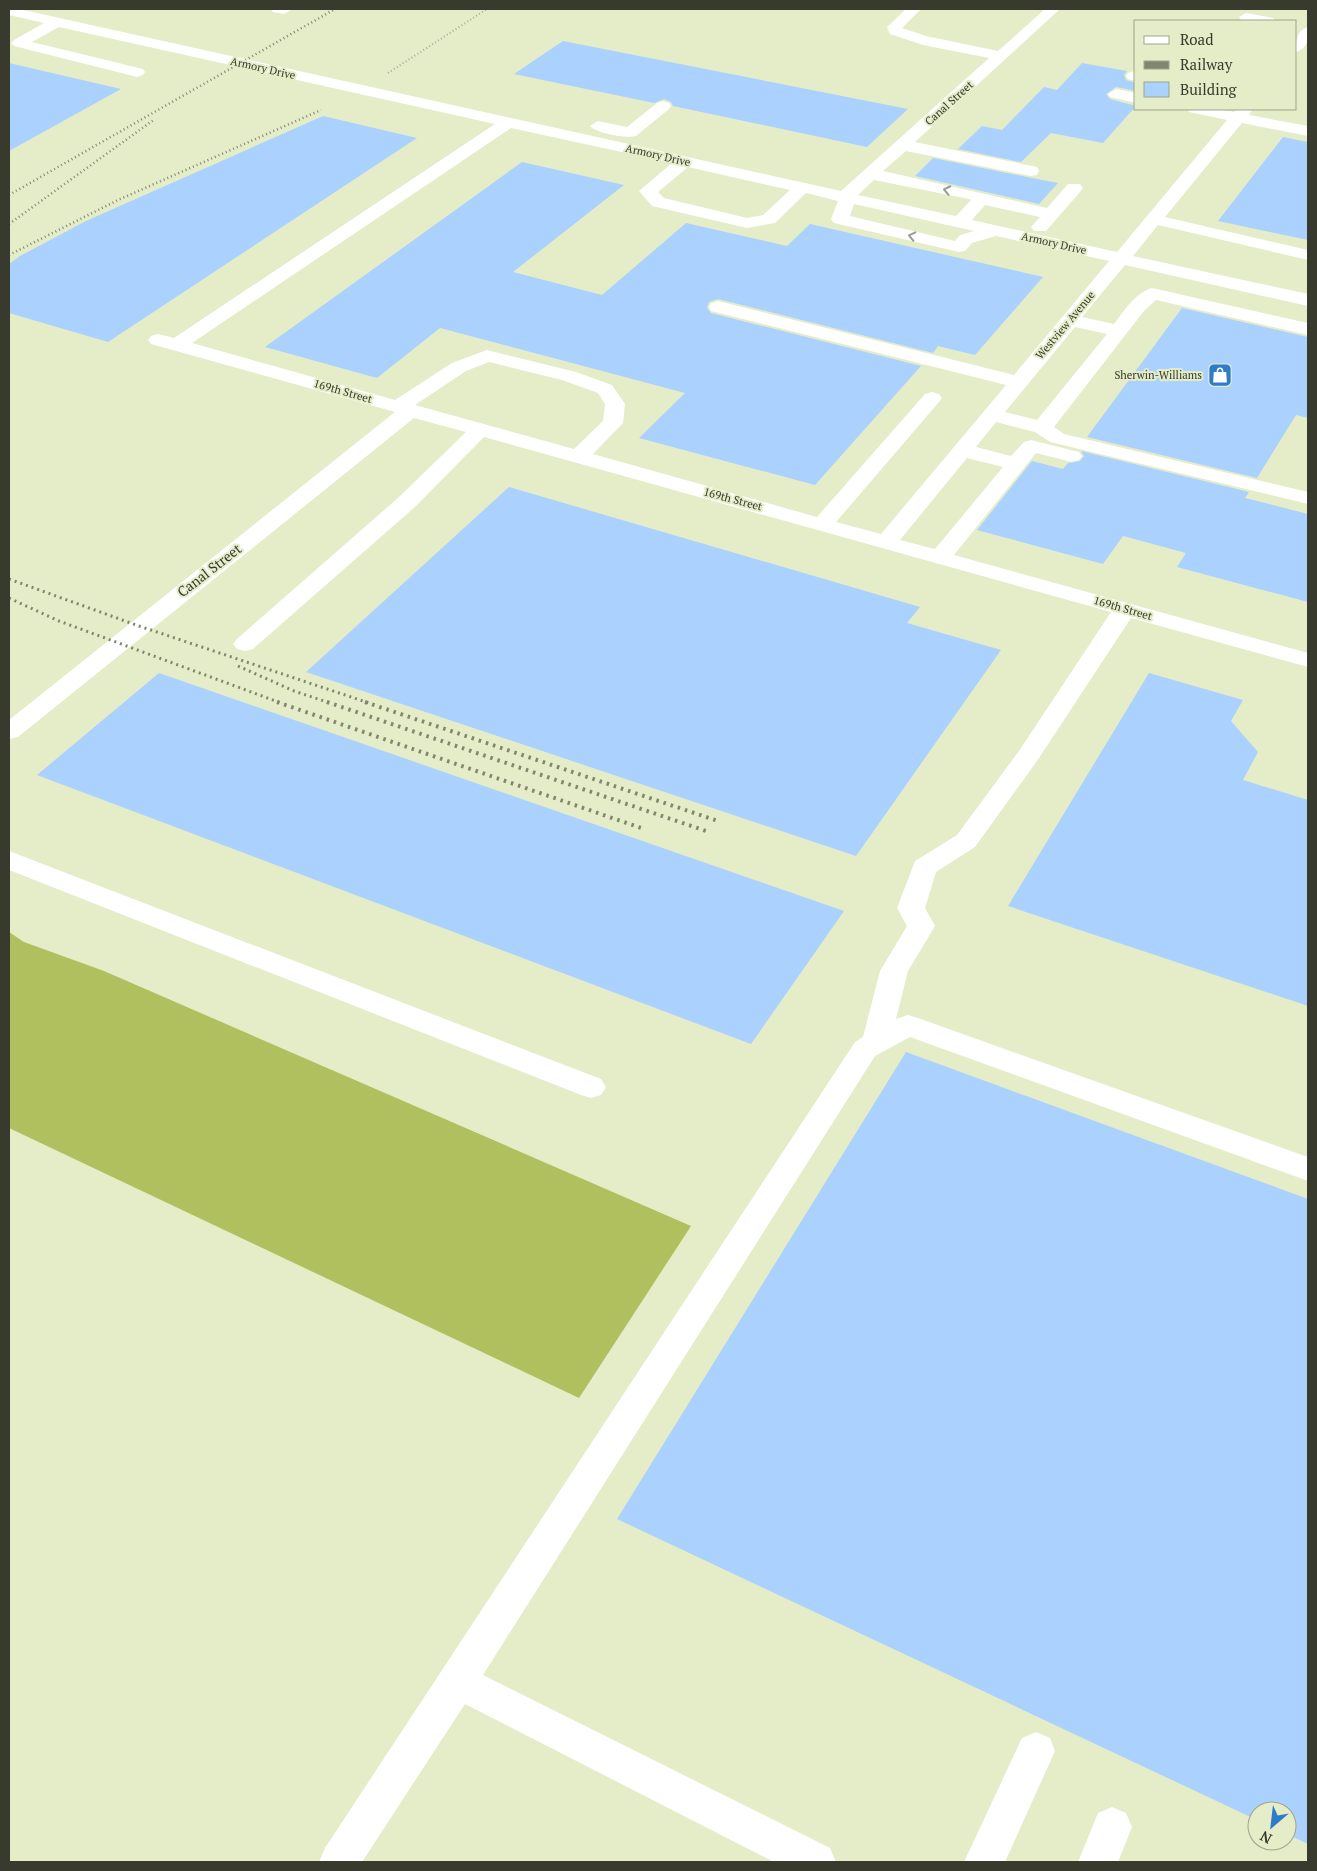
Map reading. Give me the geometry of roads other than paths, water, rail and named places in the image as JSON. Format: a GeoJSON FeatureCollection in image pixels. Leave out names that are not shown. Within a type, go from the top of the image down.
{"type":"FeatureCollection","features":[{"type":"Feature","properties":{"kind":"street"},"geometry":{"type":"LineString","coordinates":[[914,9],[894,28],[895,31],[923,40],[1001,56]]}},
{"type":"Feature","properties":{"kind":"street","name":"Canal Street"},"geometry":{"type":"LineString","coordinates":[[847,197],[1053,9]]}},
{"type":"Feature","properties":{"kind":"street","name":"Armory Drive"},"geometry":{"type":"LineString","coordinates":[[9,11],[1308,300]]}},
{"type":"Feature","properties":{"kind":"street"},"geometry":{"type":"LineString","coordinates":[[1246,18],[1261,20]]}},
{"type":"Feature","properties":{"kind":"street"},"geometry":{"type":"LineString","coordinates":[[57,22],[19,43],[137,72]]}},
{"type":"Feature","properties":{"kind":"street"},"geometry":{"type":"LineString","coordinates":[[1298,50],[1308,32]]}},
{"type":"Feature","properties":{"kind":"street"},"geometry":{"type":"LineString","coordinates":[[1116,94],[1134,98]]}},
{"type":"Feature","properties":{"kind":"street"},"geometry":{"type":"LineString","coordinates":[[468,113],[485,102],[630,133],[664,106]]}},
{"type":"Feature","properties":{"kind":"street"},"geometry":{"type":"LineString","coordinates":[[1206,110],[1241,113],[1308,131]]}},
{"type":"Feature","properties":{"kind":"street","name":"Westview Avenue"},"geometry":{"type":"LineString","coordinates":[[886,542],[1241,113]]}},
{"type":"Feature","properties":{"kind":"street","name":"169th Street"},"geometry":{"type":"LineString","coordinates":[[508,122],[168,342],[1308,660]]}},
{"type":"Feature","properties":{"kind":"street"},"geometry":{"type":"LineString","coordinates":[[605,144],[621,132]]}},
{"type":"Feature","properties":{"kind":"street"},"geometry":{"type":"LineString","coordinates":[[903,145],[1031,171]]}},
{"type":"Feature","properties":{"kind":"street"},"geometry":{"type":"LineString","coordinates":[[685,161],[648,191],[658,202],[747,223],[769,219],[803,187]]}},
{"type":"Feature","properties":{"kind":"street"},"geometry":{"type":"LineString","coordinates":[[871,174],[974,195],[981,199],[1052,214]]}},
{"type":"Feature","properties":{"kind":"street"},"geometry":{"type":"LineString","coordinates":[[1031,238],[1074,188]]}},
{"type":"Feature","properties":{"kind":"street"},"geometry":{"type":"LineString","coordinates":[[847,197],[840,219],[959,247],[966,238],[997,230]]}},
{"type":"Feature","properties":{"kind":"street"},"geometry":{"type":"LineString","coordinates":[[961,222],[981,199]]}},
{"type":"Feature","properties":{"kind":"street"},"geometry":{"type":"LineString","coordinates":[[1153,220],[1308,255]]}},
{"type":"Feature","properties":{"kind":"street"},"geometry":{"type":"LineString","coordinates":[[1042,428],[1136,308],[1152,294],[1308,329]]}},
{"type":"Feature","properties":{"kind":"street"},"geometry":{"type":"LineString","coordinates":[[718,307],[1018,382]]}},
{"type":"Feature","properties":{"kind":"street"},"geometry":{"type":"LineString","coordinates":[[1070,320],[1119,331]]}},
{"type":"Feature","properties":{"kind":"street","name":"Canal Street"},"geometry":{"type":"LineString","coordinates":[[9,732],[404,409],[459,367],[487,356],[569,376],[605,389],[615,404],[613,423],[578,457]]}},
{"type":"Feature","properties":{"kind":"street"},"geometry":{"type":"LineString","coordinates":[[822,524],[932,398]]}},
{"type":"Feature","properties":{"kind":"street"},"geometry":{"type":"LineString","coordinates":[[992,414],[1042,428],[1058,438],[1308,498]]}},
{"type":"Feature","properties":{"kind":"street"},"geometry":{"type":"LineString","coordinates":[[245,644],[407,502],[480,430]]}},
{"type":"Feature","properties":{"kind":"street"},"geometry":{"type":"LineString","coordinates":[[941,557],[1031,446],[1164,480]]}},
{"type":"Feature","properties":{"kind":"street"},"geometry":{"type":"LineString","coordinates":[[962,450],[1016,464]]}},
{"type":"Feature","properties":{"kind":"street"},"geometry":{"type":"LineString","coordinates":[[876,1043],[894,971],[921,926],[911,908],[924,867],[966,841],[1028,756],[1125,609]]}},
{"type":"Feature","properties":{"kind":"street"},"geometry":{"type":"LineString","coordinates":[[9,860],[591,1087]]}},
{"type":"Feature","properties":{"kind":"street"},"geometry":{"type":"LineString","coordinates":[[339,1862],[458,1681],[865,1049],[908,1026],[1308,1169]]}},
{"type":"Feature","properties":{"kind":"street"},"geometry":{"type":"LineString","coordinates":[[458,1681],[816,1862]]}},
{"type":"Feature","properties":{"kind":"street"},"geometry":{"type":"LineString","coordinates":[[984,1862],[1036,1751]]}},
{"type":"Feature","properties":{"kind":"street"},"geometry":{"type":"LineString","coordinates":[[1098,1862],[1112,1827]]}},
{"type":"Feature","properties":{"kind":"railway"},"geometry":{"type":"LineString","coordinates":[[9,195],[335,9]]}},
{"type":"Feature","properties":{"kind":"railway"},"geometry":{"type":"LineString","coordinates":[[9,255],[118,200],[321,110]]}},
{"type":"Feature","properties":{"kind":"railway"},"geometry":{"type":"LineString","coordinates":[[9,224],[155,119]]}},
{"type":"Feature","properties":{"kind":"railway"},"geometry":{"type":"LineString","coordinates":[[9,579],[139,626],[369,703]]}},
{"type":"Feature","properties":{"kind":"railway"},"geometry":{"type":"LineString","coordinates":[[9,598],[59,621],[281,703]]}},
{"type":"Feature","properties":{"kind":"railway"},"geometry":{"type":"LineString","coordinates":[[238,666],[294,691],[327,702]]}},
{"type":"Feature","properties":{"kind":"railway"},"geometry":{"type":"LineString","coordinates":[[277,702],[644,829]]}},
{"type":"Feature","properties":{"kind":"railway"},"geometry":{"type":"LineString","coordinates":[[327,702],[709,832]]}},
{"type":"Feature","properties":{"kind":"railway"},"geometry":{"type":"LineString","coordinates":[[365,702],[718,821]]}},
{"type":"Feature","properties":{"kind":"place","name":"Sherwin-Williams"},"geometry":{"type":"Point","coordinates":[1220,375]}}]}
